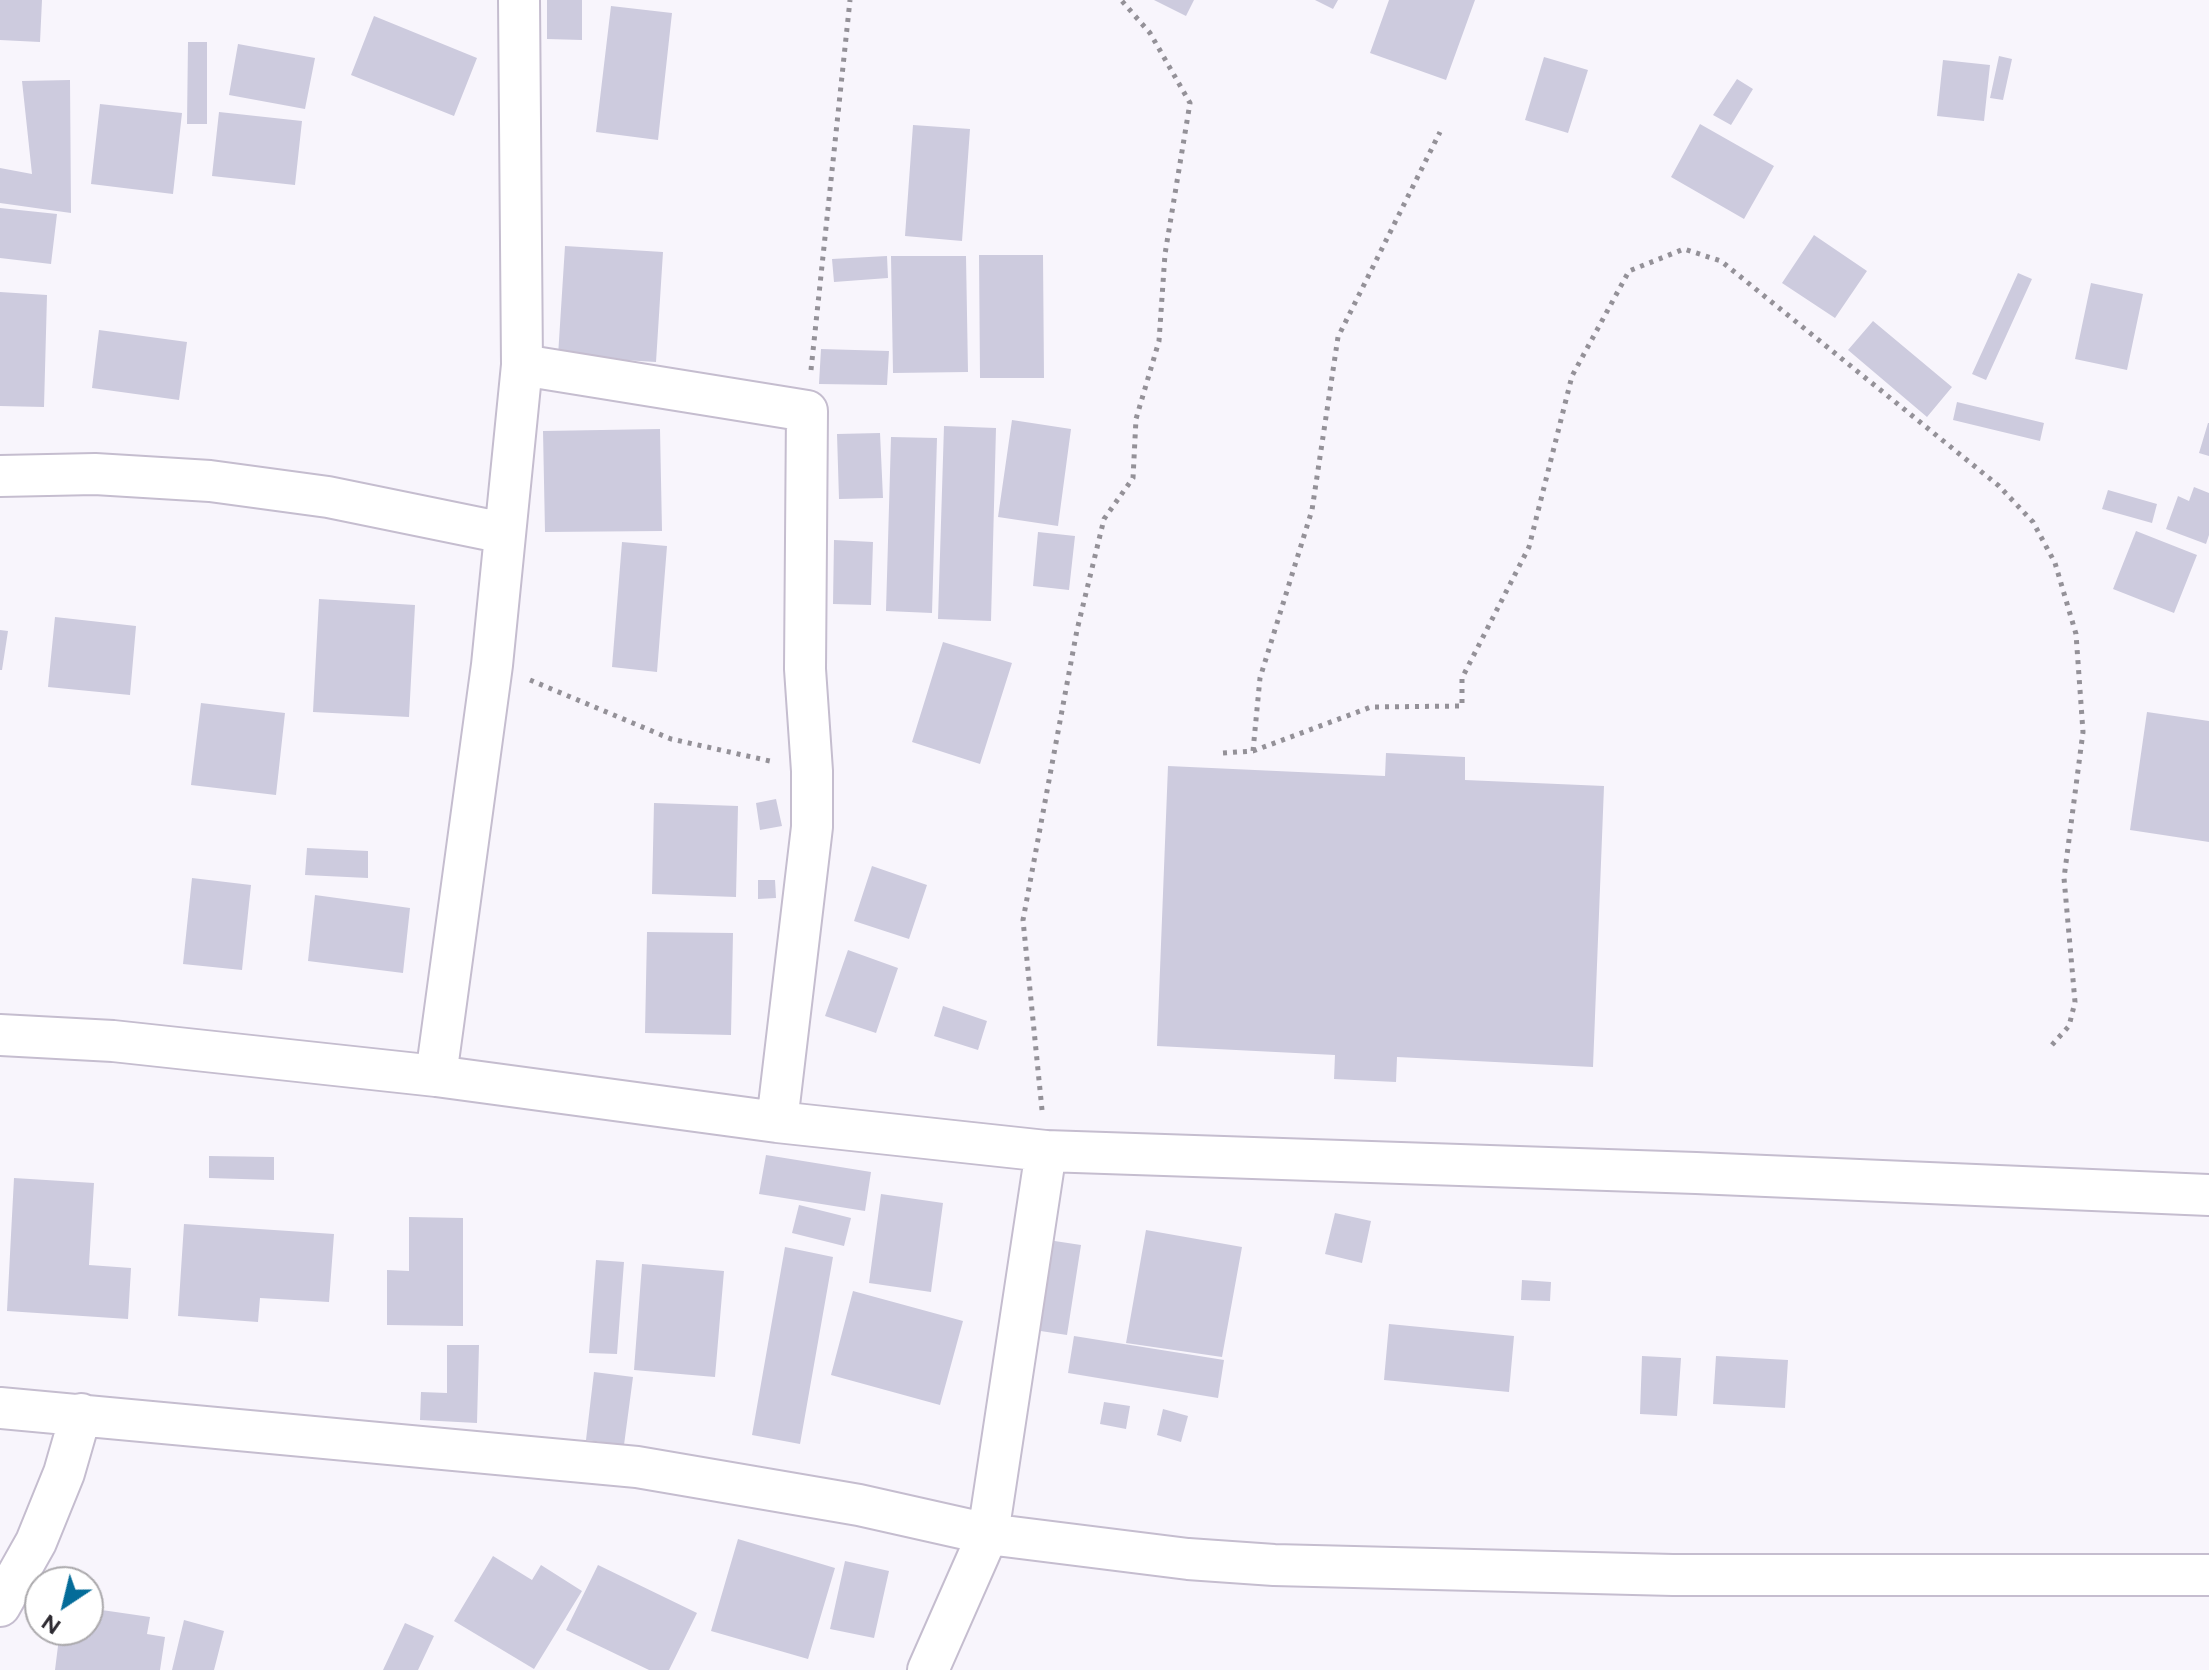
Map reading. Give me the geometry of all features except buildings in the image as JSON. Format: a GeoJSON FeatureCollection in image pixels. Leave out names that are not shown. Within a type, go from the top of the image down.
{"type":"FeatureCollection","features":[{"type":"Feature","properties":{"kind":"street"},"geometry":{"type":"LineString","coordinates":[[436,1076],[492,665],[522,365],[519,0]]}},
{"type":"Feature","properties":{"kind":"street"},"geometry":{"type":"LineString","coordinates":[[522,365],[807,411],[805,669],[812,771],[812,827],[777,1122]]}},
{"type":"Feature","properties":{"kind":"street"},"geometry":{"type":"LineString","coordinates":[[0,476],[95,474],[210,481],[328,497],[504,533]]}},
{"type":"Feature","properties":{"kind":"street"},"geometry":{"type":"LineString","coordinates":[[0,1035],[113,1041],[436,1076],[777,1122],[1046,1151],[1696,1173],[2209,1195]]}},
{"type":"Feature","properties":{"kind":"street"},"geometry":{"type":"LineString","coordinates":[[928,1670],[988,1534],[1046,1151]]}},
{"type":"Feature","properties":{"kind":"street"},"geometry":{"type":"LineString","coordinates":[[0,1408],[637,1467],[859,1505],[988,1534],[1115,1552],[1274,1565],[1673,1575],[2209,1575]]}},
{"type":"Feature","properties":{"kind":"street"},"geometry":{"type":"LineString","coordinates":[[0,1606],[36,1542],[64,1473],[81,1414]]}},
{"type":"Feature","properties":{"kind":"path"},"geometry":{"type":"LineString","coordinates":[[807,411],[850,0]]}},
{"type":"Feature","properties":{"kind":"path"},"geometry":{"type":"LineString","coordinates":[[1046,1151],[1023,920],[1077,630],[1104,519],[1133,478],[1136,419],[1159,341],[1165,254],[1190,103],[1150,33],[1121,0]]}},
{"type":"Feature","properties":{"kind":"path"},"geometry":{"type":"LineString","coordinates":[[1253,751],[1260,678],[1312,510],[1338,337],[1440,132]]}},
{"type":"Feature","properties":{"kind":"path"},"geometry":{"type":"LineString","coordinates":[[1223,753],[1253,751],[1371,707],[1462,706],[1462,678],[1529,547],[1572,376],[1629,271],[1684,249],[1721,261],[1999,486],[2033,522],[2055,563],[2076,634],[2083,732],[2064,878],[2075,1002],[2069,1026],[2051,1046]]}},
{"type":"Feature","properties":{"kind":"path"},"geometry":{"type":"LineString","coordinates":[[492,665],[671,739],[812,771]]}}]}
